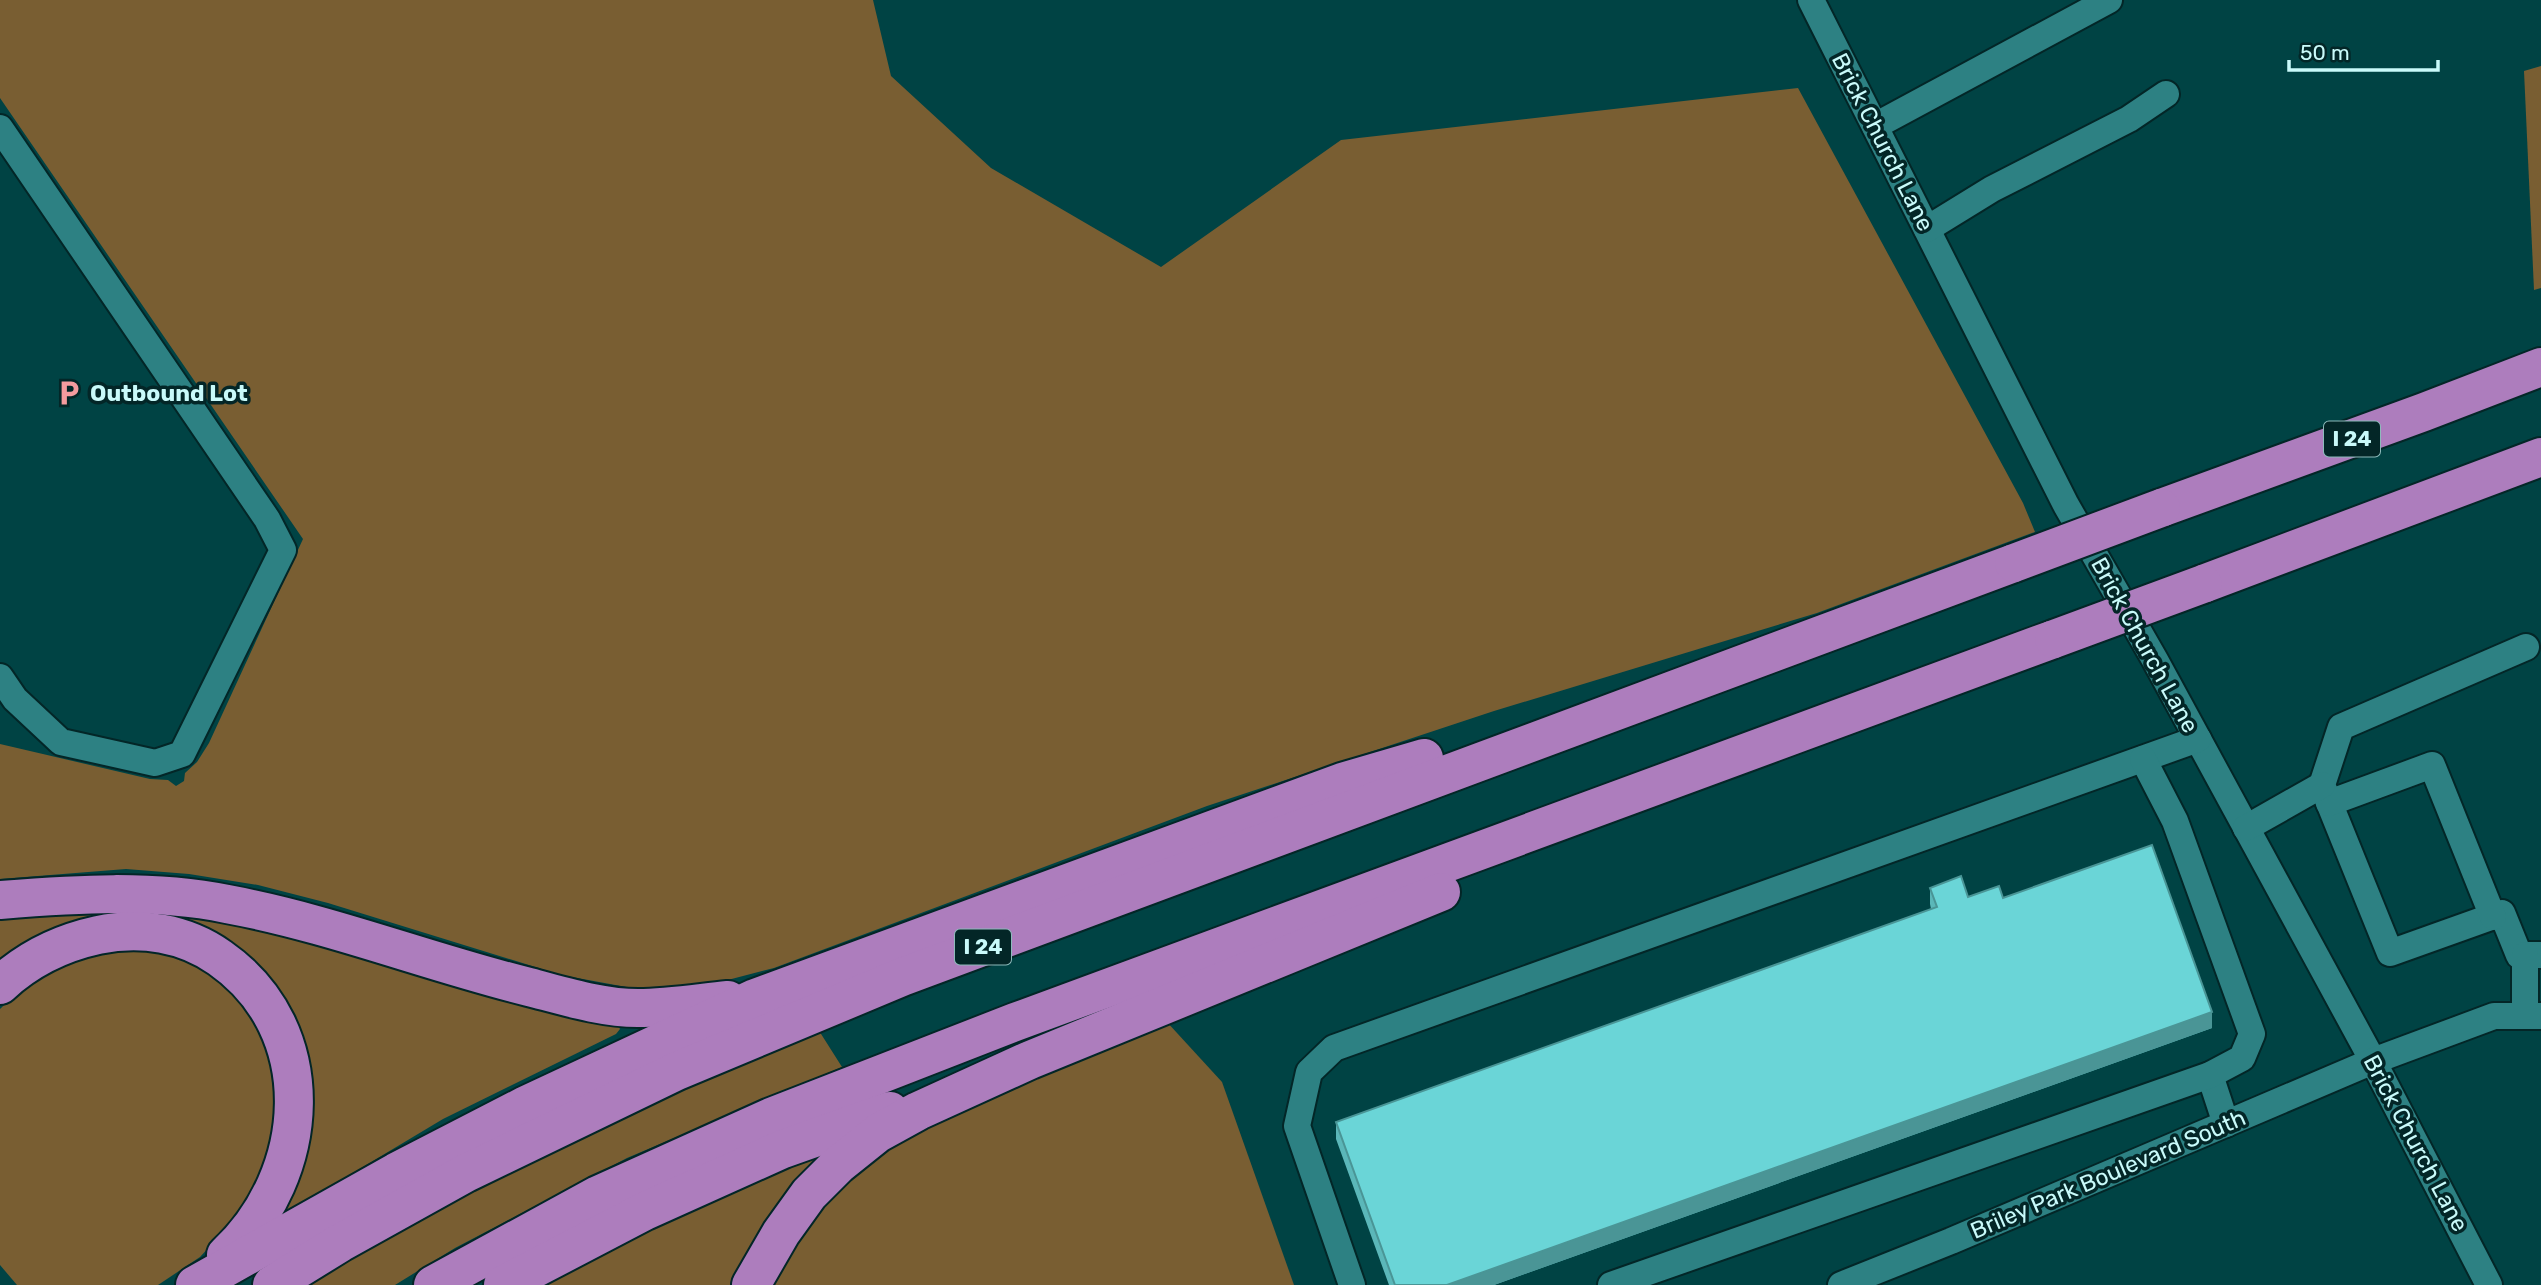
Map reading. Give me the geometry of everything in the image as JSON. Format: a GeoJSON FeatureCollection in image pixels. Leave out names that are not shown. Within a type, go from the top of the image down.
{"type":"FeatureCollection","features":[{"type":"Feature","properties":{"kind":"highway","name":"I 24"},"geometry":{"type":"LineString","coordinates":[[272,1285],[340,1243],[466,1173],[690,1066],[902,976],[2541,367]]}},
{"type":"Feature","properties":{"kind":"highway"},"geometry":{"type":"LineString","coordinates":[[433,1285],[598,1195],[771,1118],[1015,1022],[2541,457]]}},
{"type":"Feature","properties":{"kind":"highway"},"geometry":{"type":"LineString","coordinates":[[194,1285],[396,1172],[526,1105],[755,998],[1342,782],[1722,672]]}},
{"type":"Feature","properties":{"kind":"highway"},"geometry":{"type":"LineString","coordinates":[[751,1285],[781,1233],[809,1194],[838,1165],[878,1133],[918,1111],[1030,1060],[1647,808],[1828,722]]}},
{"type":"Feature","properties":{"kind":"highway"},"geometry":{"type":"LineString","coordinates":[[0,900],[110,893],[168,895],[279,916],[585,1001],[636,1008],[755,998]]}},
{"type":"Feature","properties":{"kind":"highway"},"geometry":{"type":"LineString","coordinates":[[0,985],[36,957],[60,946],[108,933],[133,930],[184,939],[208,950],[236,969],[263,998],[279,1025],[289,1056],[294,1086],[290,1143],[273,1194],[259,1219],[242,1240],[194,1285]]}},
{"type":"Feature","properties":{"kind":"highway"},"geometry":{"type":"LineString","coordinates":[[503,1285],[645,1212],[783,1149],[1030,1060]]}},
{"type":"Feature","properties":{"kind":"street","name":"Brick Church Lane"},"geometry":{"type":"LineString","coordinates":[[1811,0],[2066,505],[2198,739],[2373,1061],[2489,1285]]}},
{"type":"Feature","properties":{"kind":"street"},"geometry":{"type":"LineString","coordinates":[[1875,126],[2109,0]]}},
{"type":"Feature","properties":{"kind":"street"},"geometry":{"type":"LineString","coordinates":[[1927,229],[1992,189],[2129,119],[2166,94]]}},
{"type":"Feature","properties":{"kind":"street"},"geometry":{"type":"LineString","coordinates":[[0,128],[259,507],[283,550],[182,754],[155,763],[61,742],[15,699],[0,677]]}},
{"type":"Feature","properties":{"kind":"street"},"geometry":{"type":"LineString","coordinates":[[2526,647],[2341,727],[2325,794],[2390,953],[2502,913],[2519,955],[2533,955],[2533,1016]]}},
{"type":"Feature","properties":{"kind":"street"},"geometry":{"type":"LineString","coordinates":[[1352,1285],[1297,1126],[1309,1072],[1334,1048],[2198,739]]}},
{"type":"Feature","properties":{"kind":"street"},"geometry":{"type":"LineString","coordinates":[[1611,1285],[2210,1075],[2242,1058],[2252,1034],[2175,821],[2143,759]]}},
{"type":"Feature","properties":{"kind":"street"},"geometry":{"type":"LineString","coordinates":[[2246,828],[2325,794],[2432,765],[2493,917]]}},
{"type":"Feature","properties":{"kind":"street","name":"Briley Park Boulevard South"},"geometry":{"type":"LineString","coordinates":[[1841,1285],[2373,1061],[2494,1016],[2533,1016]]}},
{"type":"Feature","properties":{"kind":"street"},"geometry":{"type":"LineString","coordinates":[[2210,1075],[2226,1124]]}},
{"type":"Feature","properties":{"kind":"shaded area"},"geometry":{"type":"Polygon","coordinates":[[[0,0],[873,0],[891,76],[991,168],[1161,267],[1341,140],[1798,88],[2023,503],[2035,532],[1817,613],[1494,711],[1207,806],[774,968],[701,987],[637,989],[561,975],[328,903],[258,885],[189,874],[126,869],[0,879],[0,744],[150,779],[168,780],[176,786],[184,781],[185,773],[197,762],[209,743],[303,539],[0,98],[0,0]]]}},
{"type":"Feature","properties":{"kind":"shaded area"},"geometry":{"type":"Polygon","coordinates":[[[2541,66],[2541,288],[2534,290],[2524,71],[2541,66]]]}},
{"type":"Feature","properties":{"kind":"shaded area"},"geometry":{"type":"Polygon","coordinates":[[[178,908],[616,1022],[620,1029],[616,1034],[443,1119],[276,1219],[298,1044],[175,925],[0,971],[0,911],[178,908]]]}},
{"type":"Feature","properties":{"kind":"shaded area"},"geometry":{"type":"Polygon","coordinates":[[[108,949],[156,950],[201,967],[238,994],[269,1044],[280,1094],[271,1147],[244,1209],[200,1257],[158,1285],[17,1285],[0,1265],[0,1009],[27,983],[60,964],[108,949]]]}},
{"type":"Feature","properties":{"kind":"shaded area"},"geometry":{"type":"Polygon","coordinates":[[[1166,1021],[1222,1082],[1294,1285],[770,1285],[789,1246],[830,1193],[875,1155],[942,1118],[1166,1021]]]}},
{"type":"Feature","properties":{"kind":"shaded area"},"geometry":{"type":"Polygon","coordinates":[[[816,1026],[842,1067],[627,1158],[455,1248],[395,1285],[298,1285],[471,1187],[816,1026]]]}},
{"type":"Feature","properties":{"kind":"shaded area"},"geometry":{"type":"Polygon","coordinates":[[[852,1136],[740,1285],[539,1285],[653,1227],[852,1136]]]}},
{"type":"Feature","properties":{"kind":"building"},"geometry":{"type":"Polygon","coordinates":[[[2152,845],[2212,1012],[1447,1285],[1395,1285],[1336,1122],[1937,907],[1930,888],[1961,876],[1968,897],[1999,886],[2003,898],[2152,845]]]}},
{"type":"Feature","properties":{"kind":"place","name":"Outbound Lot"},"geometry":{"type":"Point","coordinates":[69,393]}}]}
